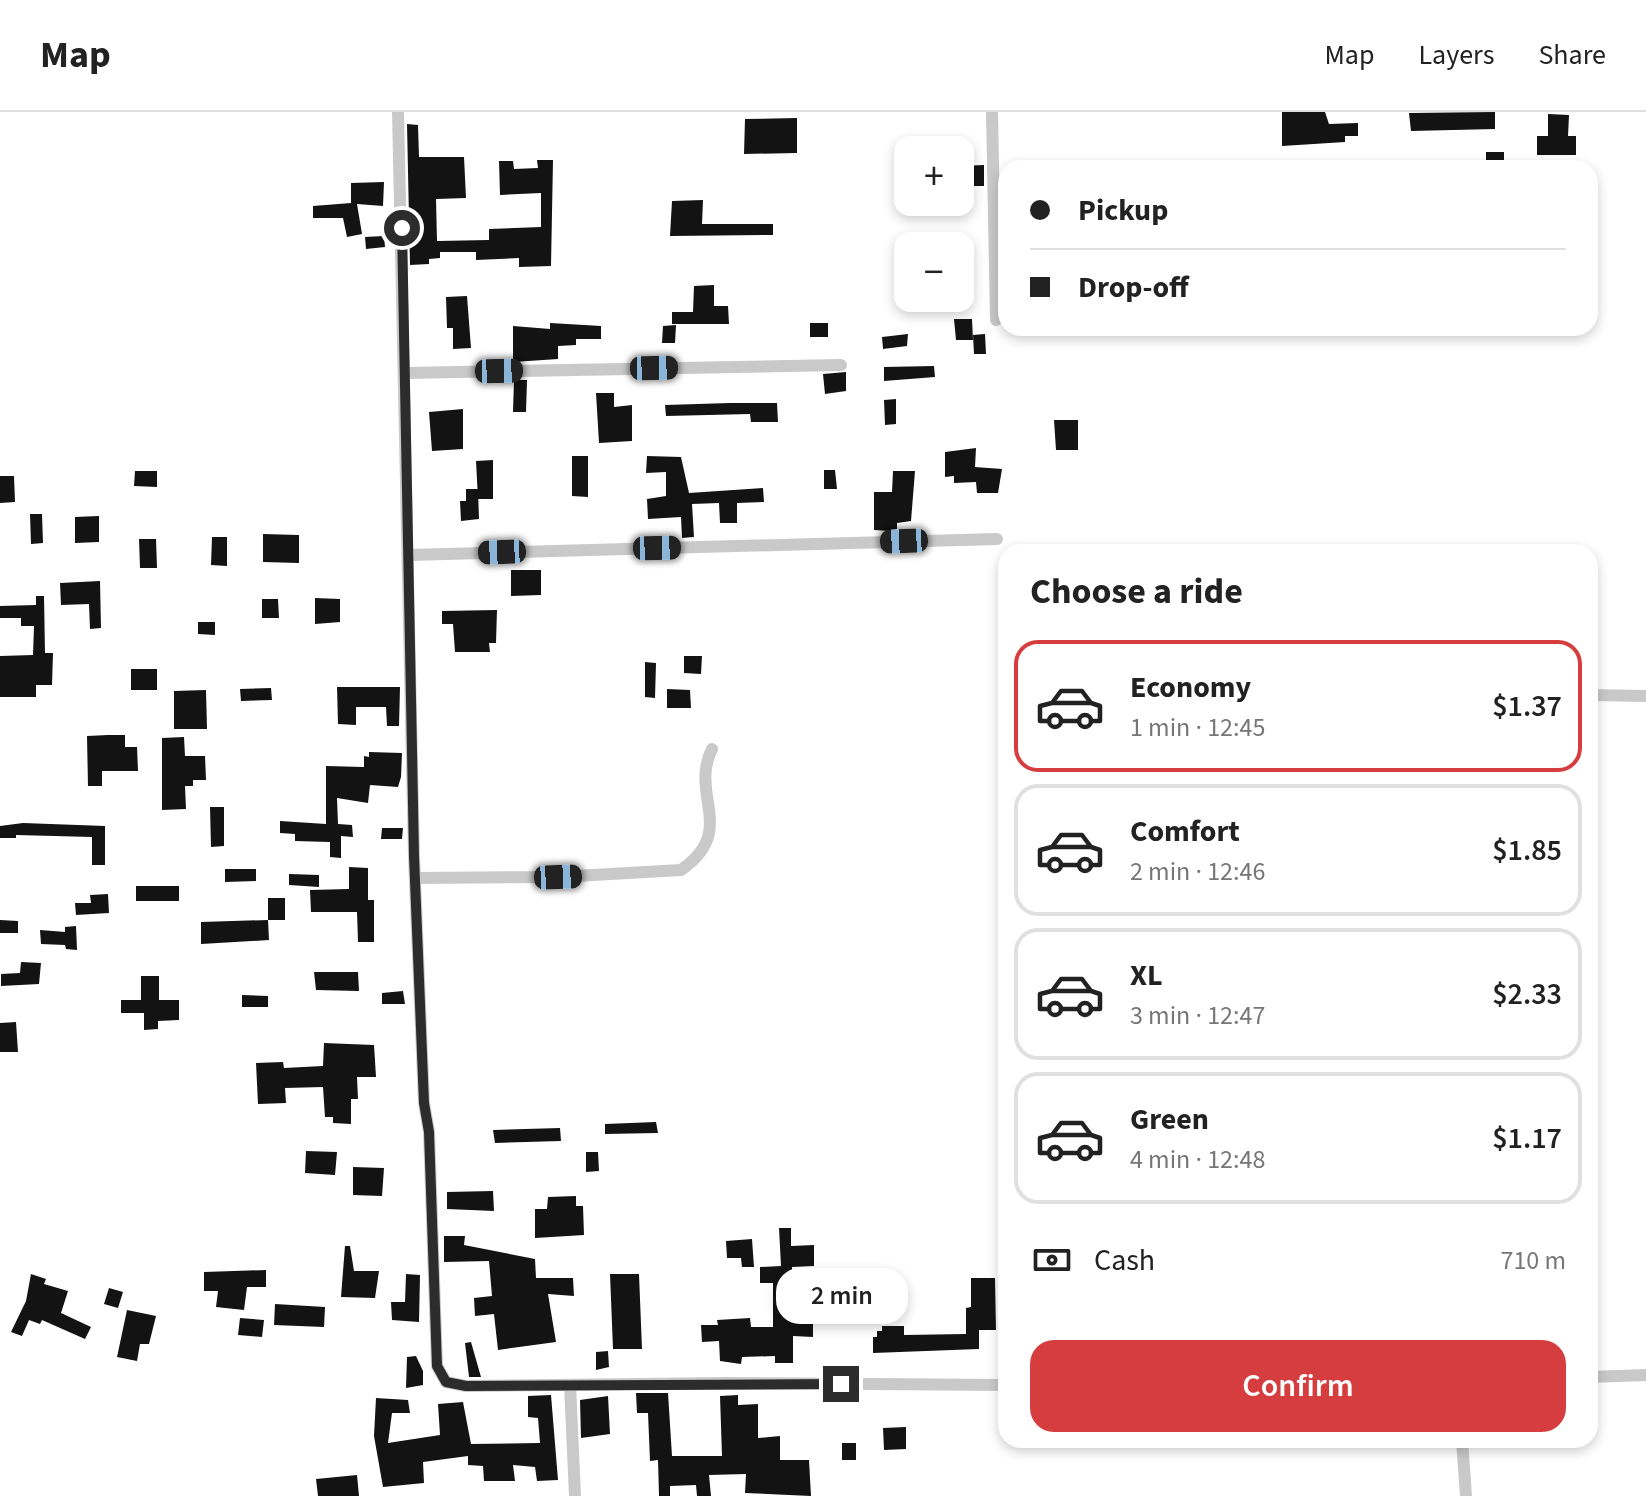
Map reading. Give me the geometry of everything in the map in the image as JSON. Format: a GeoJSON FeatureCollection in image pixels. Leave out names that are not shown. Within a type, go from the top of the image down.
{"type":"FeatureCollection","features":[{"type":"Feature","properties":{"kind":"street"},"geometry":{"type":"LineString","coordinates":[[398,112],[415,878],[424,1103],[429,1132],[437,1366],[446,1382],[466,1386],[998,1385]]}},
{"type":"Feature","properties":{"kind":"street"},"geometry":{"type":"LineString","coordinates":[[992,112],[996,320]]}},
{"type":"Feature","properties":{"kind":"street"},"geometry":{"type":"LineString","coordinates":[[406,373],[841,365]]}},
{"type":"Feature","properties":{"kind":"street"},"geometry":{"type":"LineString","coordinates":[[409,555],[997,539]]}},
{"type":"Feature","properties":{"kind":"street"},"geometry":{"type":"LineString","coordinates":[[1598,695],[1646,696]]}},
{"type":"Feature","properties":{"kind":"street"},"geometry":{"type":"LineString","coordinates":[[415,878],[558,877],[681,870],[697,859],[709,839],[712,823],[706,761],[712,749]]}},
{"type":"Feature","properties":{"kind":"street"},"geometry":{"type":"LineString","coordinates":[[1598,1377],[1646,1375]]}},
{"type":"Feature","properties":{"kind":"street"},"geometry":{"type":"LineString","coordinates":[[570,1385],[575,1496]]}},
{"type":"Feature","properties":{"kind":"street"},"geometry":{"type":"LineString","coordinates":[[1463,1448],[1466,1496]]}},
{"type":"Feature","properties":{"kind":"building"},"geometry":{"type":"Polygon","coordinates":[[[1282,112],[1325,112],[1329,124],[1358,123],[1358,136],[1345,136],[1345,142],[1282,146],[1282,112]]]}},
{"type":"Feature","properties":{"kind":"building"},"geometry":{"type":"Polygon","coordinates":[[[1495,112],[1495,129],[1411,131],[1409,113],[1495,112]]]}},
{"type":"Feature","properties":{"kind":"building"},"geometry":{"type":"Polygon","coordinates":[[[1548,114],[1569,115],[1568,136],[1576,136],[1576,155],[1537,155],[1537,136],[1548,136],[1548,114]]]}},
{"type":"Feature","properties":{"kind":"building"},"geometry":{"type":"Polygon","coordinates":[[[797,118],[797,153],[744,154],[745,119],[797,118]]]}},
{"type":"Feature","properties":{"kind":"building"},"geometry":{"type":"Polygon","coordinates":[[[407,124],[418,125],[419,157],[464,157],[466,198],[436,199],[437,241],[489,240],[489,229],[541,227],[541,193],[500,195],[499,161],[513,161],[514,169],[538,168],[537,160],[553,160],[551,266],[519,267],[519,258],[476,260],[476,252],[440,252],[440,258],[429,259],[429,264],[410,265],[407,124]]]}},
{"type":"Feature","properties":{"kind":"building"},"geometry":{"type":"Polygon","coordinates":[[[1486,152],[1504,152],[1504,160],[1486,160],[1486,152]]]}},
{"type":"Feature","properties":{"kind":"building"},"geometry":{"type":"Polygon","coordinates":[[[974,165],[984,165],[984,186],[974,186],[974,165]]]}},
{"type":"Feature","properties":{"kind":"building"},"geometry":{"type":"Polygon","coordinates":[[[384,182],[383,206],[357,204],[362,234],[347,237],[343,218],[313,218],[313,206],[351,203],[351,183],[384,182]]]}},
{"type":"Feature","properties":{"kind":"building"},"geometry":{"type":"Polygon","coordinates":[[[703,200],[702,224],[773,224],[773,235],[670,236],[672,201],[703,200]]]}},
{"type":"Feature","properties":{"kind":"building"},"geometry":{"type":"Polygon","coordinates":[[[384,236],[385,247],[366,249],[365,237],[384,236]]]}},
{"type":"Feature","properties":{"kind":"building"},"geometry":{"type":"Polygon","coordinates":[[[714,285],[714,306],[728,306],[729,324],[672,324],[672,312],[693,312],[694,286],[714,285]]]}},
{"type":"Feature","properties":{"kind":"building"},"geometry":{"type":"Polygon","coordinates":[[[467,296],[471,348],[453,349],[453,328],[447,328],[446,297],[467,296]]]}},
{"type":"Feature","properties":{"kind":"building"},"geometry":{"type":"Polygon","coordinates":[[[954,319],[972,319],[973,340],[956,340],[954,319]]]}},
{"type":"Feature","properties":{"kind":"building"},"geometry":{"type":"Polygon","coordinates":[[[550,323],[601,326],[601,339],[576,339],[576,345],[558,346],[558,359],[513,362],[513,326],[550,329],[550,323]]]}},
{"type":"Feature","properties":{"kind":"building"},"geometry":{"type":"Polygon","coordinates":[[[810,323],[828,323],[828,337],[810,337],[810,323]]]}},
{"type":"Feature","properties":{"kind":"building"},"geometry":{"type":"Polygon","coordinates":[[[676,325],[675,343],[662,343],[663,326],[676,325]]]}},
{"type":"Feature","properties":{"kind":"building"},"geometry":{"type":"Polygon","coordinates":[[[908,334],[907,346],[883,349],[882,337],[908,334]]]}},
{"type":"Feature","properties":{"kind":"building"},"geometry":{"type":"Polygon","coordinates":[[[985,334],[986,354],[974,354],[973,335],[985,334]]]}},
{"type":"Feature","properties":{"kind":"building"},"geometry":{"type":"Polygon","coordinates":[[[934,366],[935,377],[884,381],[884,367],[934,366]]]}},
{"type":"Feature","properties":{"kind":"building"},"geometry":{"type":"Polygon","coordinates":[[[846,372],[846,391],[825,394],[823,374],[846,372]]]}},
{"type":"Feature","properties":{"kind":"building"},"geometry":{"type":"Polygon","coordinates":[[[514,380],[527,380],[526,412],[513,412],[514,380]]]}},
{"type":"Feature","properties":{"kind":"building"},"geometry":{"type":"Polygon","coordinates":[[[596,393],[614,393],[614,407],[632,405],[632,441],[599,443],[596,393]]]}},
{"type":"Feature","properties":{"kind":"building"},"geometry":{"type":"Polygon","coordinates":[[[896,399],[896,424],[885,425],[884,400],[896,399]]]}},
{"type":"Feature","properties":{"kind":"building"},"geometry":{"type":"Polygon","coordinates":[[[777,403],[778,422],[751,422],[750,414],[666,416],[665,405],[777,403]]]}},
{"type":"Feature","properties":{"kind":"building"},"geometry":{"type":"Polygon","coordinates":[[[463,409],[463,449],[432,451],[429,412],[463,409]]]}},
{"type":"Feature","properties":{"kind":"building"},"geometry":{"type":"Polygon","coordinates":[[[1054,420],[1078,420],[1078,450],[1056,450],[1054,420]]]}},
{"type":"Feature","properties":{"kind":"building"},"geometry":{"type":"Polygon","coordinates":[[[976,448],[975,467],[1002,469],[998,493],[977,493],[976,482],[954,483],[954,476],[945,477],[945,452],[976,448]]]}},
{"type":"Feature","properties":{"kind":"building"},"geometry":{"type":"Polygon","coordinates":[[[572,456],[588,456],[588,497],[572,496],[572,456]]]}},
{"type":"Feature","properties":{"kind":"building"},"geometry":{"type":"Polygon","coordinates":[[[647,456],[681,457],[689,493],[763,488],[764,502],[737,503],[737,523],[720,523],[719,503],[692,504],[694,537],[682,538],[681,517],[648,519],[647,499],[666,496],[666,472],[646,473],[647,456]]]}},
{"type":"Feature","properties":{"kind":"building"},"geometry":{"type":"Polygon","coordinates":[[[493,460],[493,499],[478,499],[476,461],[493,460]]]}},
{"type":"Feature","properties":{"kind":"building"},"geometry":{"type":"Polygon","coordinates":[[[824,470],[835,470],[837,489],[824,489],[824,470]]]}},
{"type":"Feature","properties":{"kind":"building"},"geometry":{"type":"Polygon","coordinates":[[[135,471],[157,471],[157,487],[134,486],[135,471]]]}},
{"type":"Feature","properties":{"kind":"building"},"geometry":{"type":"Polygon","coordinates":[[[893,471],[915,471],[911,521],[897,523],[897,529],[889,531],[874,530],[874,492],[892,492],[893,471]]]}},
{"type":"Feature","properties":{"kind":"building"},"geometry":{"type":"Polygon","coordinates":[[[0,476],[14,476],[15,502],[0,503],[0,476]]]}},
{"type":"Feature","properties":{"kind":"building"},"geometry":{"type":"Polygon","coordinates":[[[466,489],[478,489],[479,519],[461,521],[460,501],[466,501],[466,489]]]}},
{"type":"Feature","properties":{"kind":"building"},"geometry":{"type":"Polygon","coordinates":[[[30,514],[42,514],[43,543],[31,544],[30,514]]]}},
{"type":"Feature","properties":{"kind":"building"},"geometry":{"type":"Polygon","coordinates":[[[99,516],[99,542],[75,543],[75,517],[99,516]]]}},
{"type":"Feature","properties":{"kind":"building"},"geometry":{"type":"Polygon","coordinates":[[[263,534],[299,535],[299,563],[263,562],[263,534]]]}},
{"type":"Feature","properties":{"kind":"building"},"geometry":{"type":"Polygon","coordinates":[[[212,537],[227,537],[227,566],[211,565],[212,537]]]}},
{"type":"Feature","properties":{"kind":"building"},"geometry":{"type":"Polygon","coordinates":[[[139,539],[156,539],[157,568],[140,568],[139,539]]]}},
{"type":"Feature","properties":{"kind":"building"},"geometry":{"type":"Polygon","coordinates":[[[511,570],[541,570],[541,595],[511,596],[511,570]]]}},
{"type":"Feature","properties":{"kind":"building"},"geometry":{"type":"Polygon","coordinates":[[[100,581],[101,628],[90,629],[89,604],[61,605],[60,583],[100,581]]]}},
{"type":"Feature","properties":{"kind":"building"},"geometry":{"type":"Polygon","coordinates":[[[36,596],[44,596],[45,653],[53,653],[52,685],[36,685],[36,697],[0,697],[0,656],[33,655],[34,626],[21,626],[21,618],[0,618],[0,606],[36,605],[36,596]]]}},
{"type":"Feature","properties":{"kind":"building"},"geometry":{"type":"Polygon","coordinates":[[[315,598],[340,599],[340,622],[315,624],[315,598]]]}},
{"type":"Feature","properties":{"kind":"building"},"geometry":{"type":"Polygon","coordinates":[[[262,599],[278,599],[279,618],[262,618],[262,599]]]}},
{"type":"Feature","properties":{"kind":"building"},"geometry":{"type":"Polygon","coordinates":[[[497,610],[496,643],[489,643],[490,652],[455,652],[453,624],[442,624],[442,611],[497,610]]]}},
{"type":"Feature","properties":{"kind":"building"},"geometry":{"type":"Polygon","coordinates":[[[198,622],[215,622],[215,635],[198,634],[198,622]]]}},
{"type":"Feature","properties":{"kind":"building"},"geometry":{"type":"Polygon","coordinates":[[[684,656],[702,656],[701,674],[684,673],[684,656]]]}},
{"type":"Feature","properties":{"kind":"building"},"geometry":{"type":"Polygon","coordinates":[[[645,662],[656,663],[655,698],[645,697],[645,662]]]}},
{"type":"Feature","properties":{"kind":"building"},"geometry":{"type":"Polygon","coordinates":[[[131,669],[157,669],[157,690],[131,690],[131,669]]]}},
{"type":"Feature","properties":{"kind":"building"},"geometry":{"type":"Polygon","coordinates":[[[337,687],[400,687],[399,726],[387,726],[386,707],[356,707],[356,725],[338,724],[337,687]]]}},
{"type":"Feature","properties":{"kind":"building"},"geometry":{"type":"Polygon","coordinates":[[[271,688],[272,700],[241,701],[240,689],[271,688]]]}},
{"type":"Feature","properties":{"kind":"building"},"geometry":{"type":"Polygon","coordinates":[[[667,689],[690,690],[691,708],[667,708],[667,689]]]}},
{"type":"Feature","properties":{"kind":"building"},"geometry":{"type":"Polygon","coordinates":[[[206,690],[207,729],[174,729],[174,691],[206,690]]]}},
{"type":"Feature","properties":{"kind":"building"},"geometry":{"type":"Polygon","coordinates":[[[125,735],[125,747],[137,747],[138,771],[102,771],[102,786],[88,786],[87,736],[125,735]]]}},
{"type":"Feature","properties":{"kind":"building"},"geometry":{"type":"Polygon","coordinates":[[[184,737],[185,756],[205,756],[206,780],[193,780],[193,786],[185,786],[186,809],[162,810],[162,738],[184,737]]]}},
{"type":"Feature","properties":{"kind":"building"},"geometry":{"type":"Polygon","coordinates":[[[369,752],[402,753],[401,777],[398,787],[370,785],[368,803],[337,798],[338,824],[352,825],[353,837],[341,836],[341,858],[330,857],[330,842],[295,841],[295,834],[280,833],[280,821],[326,824],[326,766],[364,767],[364,756],[369,757],[369,752]]]}},
{"type":"Feature","properties":{"kind":"building"},"geometry":{"type":"Polygon","coordinates":[[[210,807],[224,807],[224,846],[211,847],[210,807]]]}},
{"type":"Feature","properties":{"kind":"building"},"geometry":{"type":"Polygon","coordinates":[[[23,823],[105,826],[105,865],[92,865],[92,837],[16,835],[16,838],[0,838],[0,826],[23,823]]]}},
{"type":"Feature","properties":{"kind":"building"},"geometry":{"type":"Polygon","coordinates":[[[382,828],[403,828],[402,839],[381,839],[382,828]]]}},
{"type":"Feature","properties":{"kind":"building"},"geometry":{"type":"Polygon","coordinates":[[[349,867],[368,868],[368,900],[374,900],[374,942],[358,942],[357,912],[311,912],[310,890],[349,889],[349,867]]]}},
{"type":"Feature","properties":{"kind":"building"},"geometry":{"type":"Polygon","coordinates":[[[225,869],[256,869],[256,881],[225,882],[225,869]]]}},
{"type":"Feature","properties":{"kind":"building"},"geometry":{"type":"Polygon","coordinates":[[[289,874],[319,875],[319,887],[289,885],[289,874]]]}},
{"type":"Feature","properties":{"kind":"building"},"geometry":{"type":"Polygon","coordinates":[[[136,886],[179,886],[179,901],[136,901],[136,886]]]}},
{"type":"Feature","properties":{"kind":"building"},"geometry":{"type":"Polygon","coordinates":[[[108,894],[109,913],[76,915],[75,903],[91,903],[90,895],[108,894]]]}},
{"type":"Feature","properties":{"kind":"building"},"geometry":{"type":"Polygon","coordinates":[[[268,898],[285,898],[285,920],[268,920],[268,898]]]}},
{"type":"Feature","properties":{"kind":"building"},"geometry":{"type":"Polygon","coordinates":[[[0,920],[18,921],[18,933],[0,933],[0,920]]]}},
{"type":"Feature","properties":{"kind":"building"},"geometry":{"type":"Polygon","coordinates":[[[268,920],[269,940],[201,944],[201,922],[268,920]]]}},
{"type":"Feature","properties":{"kind":"building"},"geometry":{"type":"Polygon","coordinates":[[[76,926],[77,950],[66,949],[65,945],[41,944],[40,930],[65,932],[65,927],[76,926]]]}},
{"type":"Feature","properties":{"kind":"building"},"geometry":{"type":"Polygon","coordinates":[[[21,962],[41,963],[39,984],[1,986],[1,974],[20,973],[21,962]]]}},
{"type":"Feature","properties":{"kind":"building"},"geometry":{"type":"Polygon","coordinates":[[[314,972],[358,972],[359,991],[316,990],[314,972]]]}},
{"type":"Feature","properties":{"kind":"building"},"geometry":{"type":"Polygon","coordinates":[[[141,976],[159,976],[159,1000],[179,1000],[179,1020],[158,1021],[158,1029],[144,1030],[144,1013],[121,1013],[121,1000],[141,1000],[141,976]]]}},
{"type":"Feature","properties":{"kind":"building"},"geometry":{"type":"Polygon","coordinates":[[[403,991],[405,1004],[382,1004],[382,993],[403,991]]]}},
{"type":"Feature","properties":{"kind":"building"},"geometry":{"type":"Polygon","coordinates":[[[242,995],[268,996],[268,1007],[242,1007],[242,995]]]}},
{"type":"Feature","properties":{"kind":"building"},"geometry":{"type":"Polygon","coordinates":[[[16,1022],[18,1052],[0,1052],[0,1023],[16,1022]]]}},
{"type":"Feature","properties":{"kind":"building"},"geometry":{"type":"Polygon","coordinates":[[[324,1043],[374,1045],[376,1077],[357,1077],[358,1099],[351,1099],[351,1124],[333,1123],[333,1117],[325,1117],[323,1087],[285,1088],[286,1103],[258,1104],[256,1063],[283,1062],[284,1068],[323,1066],[324,1043]]]}},
{"type":"Feature","properties":{"kind":"building"},"geometry":{"type":"Polygon","coordinates":[[[656,1122],[658,1133],[605,1134],[605,1124],[656,1122]]]}},
{"type":"Feature","properties":{"kind":"building"},"geometry":{"type":"Polygon","coordinates":[[[560,1128],[561,1141],[495,1143],[493,1130],[560,1128]]]}},
{"type":"Feature","properties":{"kind":"building"},"geometry":{"type":"Polygon","coordinates":[[[306,1151],[337,1152],[335,1175],[305,1173],[306,1151]]]}},
{"type":"Feature","properties":{"kind":"building"},"geometry":{"type":"Polygon","coordinates":[[[586,1152],[598,1152],[599,1171],[586,1172],[586,1152]]]}},
{"type":"Feature","properties":{"kind":"building"},"geometry":{"type":"Polygon","coordinates":[[[353,1167],[384,1168],[382,1196],[353,1195],[353,1167]]]}},
{"type":"Feature","properties":{"kind":"building"},"geometry":{"type":"Polygon","coordinates":[[[493,1191],[494,1211],[447,1209],[447,1192],[493,1191]]]}},
{"type":"Feature","properties":{"kind":"building"},"geometry":{"type":"Polygon","coordinates":[[[576,1196],[576,1206],[583,1206],[584,1235],[535,1238],[535,1209],[547,1209],[548,1197],[576,1196]]]}},
{"type":"Feature","properties":{"kind":"building"},"geometry":{"type":"Polygon","coordinates":[[[779,1228],[791,1228],[791,1246],[814,1245],[814,1266],[792,1267],[793,1319],[813,1320],[813,1337],[793,1336],[793,1363],[775,1363],[775,1356],[742,1357],[741,1364],[720,1361],[719,1341],[702,1342],[701,1325],[718,1325],[717,1320],[750,1318],[751,1327],[773,1327],[773,1283],[760,1283],[760,1267],[781,1266],[779,1228]]]}},
{"type":"Feature","properties":{"kind":"building"},"geometry":{"type":"Polygon","coordinates":[[[444,1236],[465,1236],[464,1245],[535,1259],[536,1278],[573,1278],[574,1296],[548,1294],[556,1342],[498,1350],[494,1314],[475,1316],[474,1298],[492,1296],[489,1261],[444,1262],[444,1236]]]}},
{"type":"Feature","properties":{"kind":"building"},"geometry":{"type":"Polygon","coordinates":[[[752,1239],[754,1267],[742,1267],[741,1258],[727,1258],[726,1241],[752,1239]]]}},
{"type":"Feature","properties":{"kind":"building"},"geometry":{"type":"Polygon","coordinates":[[[345,1246],[350,1246],[354,1271],[379,1271],[375,1298],[341,1297],[345,1246]]]}},
{"type":"Feature","properties":{"kind":"building"},"geometry":{"type":"Polygon","coordinates":[[[266,1270],[266,1287],[247,1287],[244,1310],[216,1307],[218,1291],[204,1291],[204,1272],[266,1270]]]}},
{"type":"Feature","properties":{"kind":"building"},"geometry":{"type":"Polygon","coordinates":[[[31,1274],[46,1279],[44,1284],[68,1291],[61,1313],[91,1327],[85,1339],[42,1320],[40,1324],[29,1320],[22,1336],[11,1332],[26,1301],[31,1274]]]}},
{"type":"Feature","properties":{"kind":"building"},"geometry":{"type":"Polygon","coordinates":[[[406,1274],[420,1275],[419,1322],[392,1320],[391,1302],[405,1302],[406,1274]]]}},
{"type":"Feature","properties":{"kind":"building"},"geometry":{"type":"Polygon","coordinates":[[[610,1274],[639,1274],[642,1349],[613,1349],[610,1274]]]}},
{"type":"Feature","properties":{"kind":"building"},"geometry":{"type":"Polygon","coordinates":[[[971,1278],[995,1278],[996,1330],[979,1330],[979,1349],[873,1353],[873,1337],[877,1337],[877,1331],[882,1331],[882,1326],[904,1326],[904,1335],[966,1334],[966,1308],[971,1307],[971,1278]]]}},
{"type":"Feature","properties":{"kind":"building"},"geometry":{"type":"Polygon","coordinates":[[[109,1288],[123,1292],[118,1308],[104,1304],[109,1288]]]}},
{"type":"Feature","properties":{"kind":"building"},"geometry":{"type":"Polygon","coordinates":[[[275,1304],[325,1307],[324,1327],[274,1325],[275,1304]]]}},
{"type":"Feature","properties":{"kind":"building"},"geometry":{"type":"Polygon","coordinates":[[[127,1310],[156,1316],[149,1344],[140,1344],[137,1361],[117,1357],[127,1310]]]}},
{"type":"Feature","properties":{"kind":"building"},"geometry":{"type":"Polygon","coordinates":[[[240,1318],[264,1320],[262,1337],[238,1335],[240,1318]]]}},
{"type":"Feature","properties":{"kind":"building"},"geometry":{"type":"Polygon","coordinates":[[[471,1342],[481,1377],[469,1377],[465,1343],[471,1342]]]}},
{"type":"Feature","properties":{"kind":"building"},"geometry":{"type":"Polygon","coordinates":[[[608,1351],[609,1367],[596,1370],[596,1352],[608,1351]]]}},
{"type":"Feature","properties":{"kind":"building"},"geometry":{"type":"Polygon","coordinates":[[[416,1356],[423,1371],[423,1385],[406,1388],[407,1357],[416,1356]]]}},
{"type":"Feature","properties":{"kind":"building"},"geometry":{"type":"Polygon","coordinates":[[[636,1393],[668,1393],[672,1456],[722,1456],[720,1396],[738,1395],[738,1405],[758,1404],[758,1438],[780,1436],[780,1460],[809,1460],[811,1496],[745,1493],[746,1474],[709,1475],[711,1496],[697,1496],[696,1485],[670,1486],[670,1496],[659,1496],[658,1460],[650,1461],[648,1413],[637,1413],[636,1393]]]}},
{"type":"Feature","properties":{"kind":"building"},"geometry":{"type":"Polygon","coordinates":[[[551,1395],[558,1480],[537,1481],[535,1467],[513,1465],[515,1481],[484,1481],[483,1466],[468,1465],[468,1456],[423,1462],[424,1483],[383,1487],[374,1436],[376,1398],[408,1400],[410,1413],[392,1413],[388,1443],[440,1435],[438,1404],[463,1402],[471,1444],[540,1443],[538,1418],[528,1417],[528,1396],[551,1395]]]}},
{"type":"Feature","properties":{"kind":"building"},"geometry":{"type":"Polygon","coordinates":[[[608,1396],[610,1434],[581,1438],[580,1400],[608,1396]]]}},
{"type":"Feature","properties":{"kind":"building"},"geometry":{"type":"Polygon","coordinates":[[[906,1427],[906,1449],[884,1450],[883,1428],[906,1427]]]}},
{"type":"Feature","properties":{"kind":"building"},"geometry":{"type":"Polygon","coordinates":[[[842,1443],[856,1443],[856,1460],[842,1460],[842,1443]]]}},
{"type":"Feature","properties":{"kind":"building"},"geometry":{"type":"Polygon","coordinates":[[[357,1475],[359,1496],[318,1496],[316,1479],[357,1475]]]}},
{"type":"Feature","properties":{"kind":"route"},"geometry":{"type":"LineString","coordinates":[[402,228],[414,856],[424,1103],[429,1132],[437,1366],[446,1382],[466,1386],[841,1384]]}}]}
